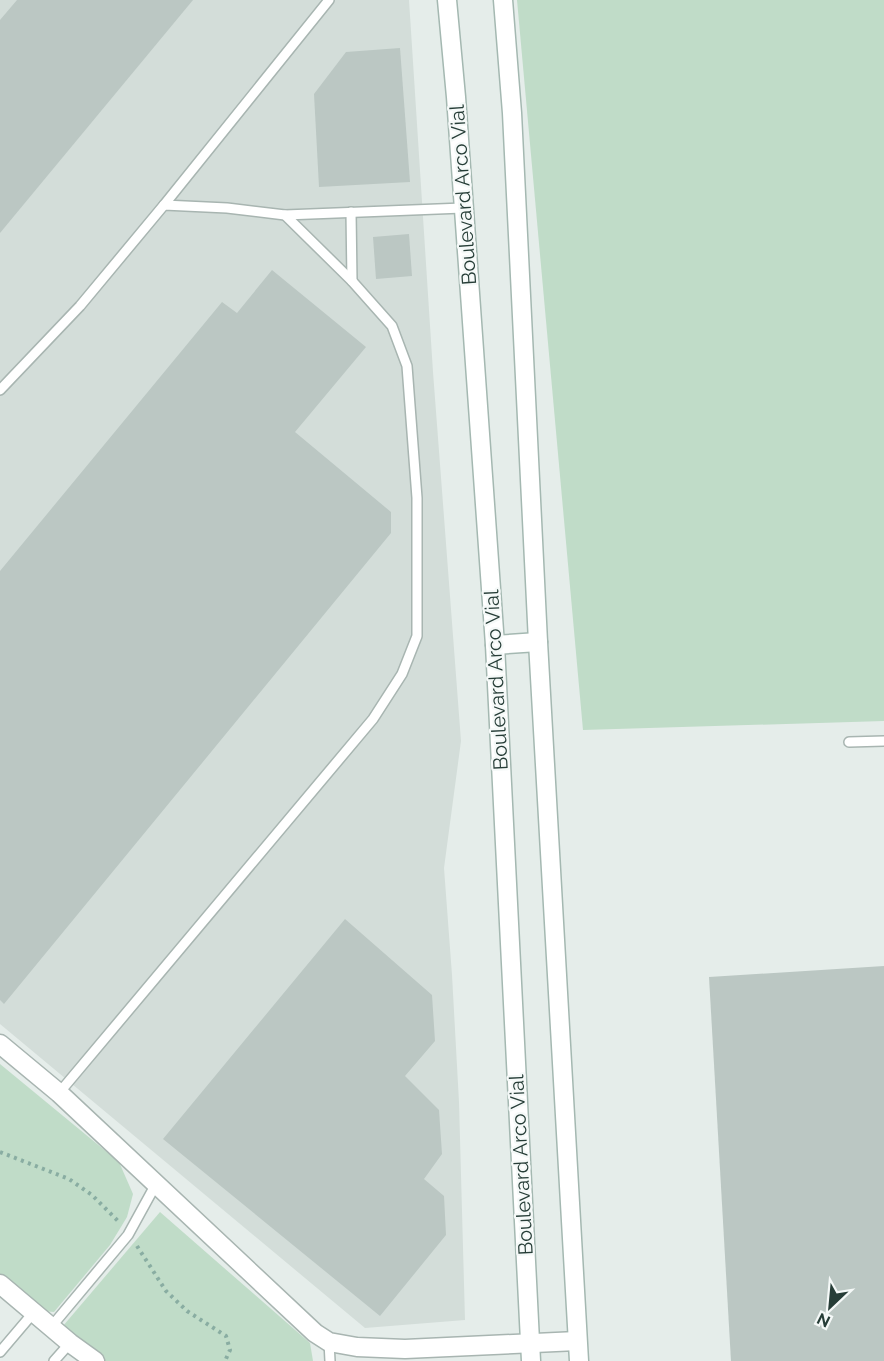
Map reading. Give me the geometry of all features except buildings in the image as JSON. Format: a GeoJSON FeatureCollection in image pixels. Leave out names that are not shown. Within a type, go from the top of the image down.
{"type":"FeatureCollection","features":[{"type":"Feature","properties":{"kind":"street","name":"Boulevard Arco Vial"},"geometry":{"type":"LineString","coordinates":[[447,0],[495,645],[531,1352]]}},
{"type":"Feature","properties":{"kind":"street"},"geometry":{"type":"LineString","coordinates":[[503,0],[512,113],[538,642],[579,1361]]}},
{"type":"Feature","properties":{"kind":"street"},"geometry":{"type":"LineString","coordinates":[[495,645],[538,642]]}},
{"type":"Feature","properties":{"kind":"street"},"geometry":{"type":"LineString","coordinates":[[0,1044],[59,1093],[315,1333],[329,1342],[357,1347],[531,1352],[577,1341]]}},
{"type":"Feature","properties":{"kind":"street"},"geometry":{"type":"LineString","coordinates":[[0,1284],[95,1361]]}},
{"type":"Feature","properties":{"kind":"lane"},"geometry":{"type":"LineString","coordinates":[[0,390],[80,306],[329,0]]}},
{"type":"Feature","properties":{"kind":"lane"},"geometry":{"type":"LineString","coordinates":[[164,205],[227,208],[285,215],[463,208]]}},
{"type":"Feature","properties":{"kind":"lane"},"geometry":{"type":"LineString","coordinates":[[351,212],[352,281]]}},
{"type":"Feature","properties":{"kind":"lane"},"geometry":{"type":"LineString","coordinates":[[59,1093],[373,719],[402,674],[417,636],[417,498],[407,366],[392,327],[352,281],[285,215]]}},
{"type":"Feature","properties":{"kind":"lane"},"geometry":{"type":"LineString","coordinates":[[849,742],[884,741]]}},
{"type":"Feature","properties":{"kind":"lane"},"geometry":{"type":"LineString","coordinates":[[51,1327],[128,1235],[156,1184]]}},
{"type":"Feature","properties":{"kind":"lane"},"geometry":{"type":"LineString","coordinates":[[0,1352],[34,1312]]}},
{"type":"Feature","properties":{"kind":"lane"},"geometry":{"type":"LineString","coordinates":[[329,1342],[330,1361]]}},
{"type":"Feature","properties":{"kind":"lane"},"geometry":{"type":"LineString","coordinates":[[54,1361],[70,1343]]}},
{"type":"Feature","properties":{"kind":"shaded area"},"geometry":{"type":"Polygon","coordinates":[[[0,0],[409,0],[433,372],[461,741],[444,868],[459,1102],[465,1320],[365,1328],[0,1024],[0,0]]]}},
{"type":"Feature","properties":{"kind":"green space"},"geometry":{"type":"Polygon","coordinates":[[[517,0],[884,0],[884,721],[583,730],[517,0]]]}},
{"type":"Feature","properties":{"kind":"green space"},"geometry":{"type":"Polygon","coordinates":[[[0,1064],[119,1162],[133,1194],[127,1217],[110,1245],[54,1312],[43,1311],[0,1277],[0,1064]]]}},
{"type":"Feature","properties":{"kind":"green space"},"geometry":{"type":"Polygon","coordinates":[[[160,1212],[310,1343],[313,1361],[105,1361],[63,1326],[160,1212]]]}}]}
